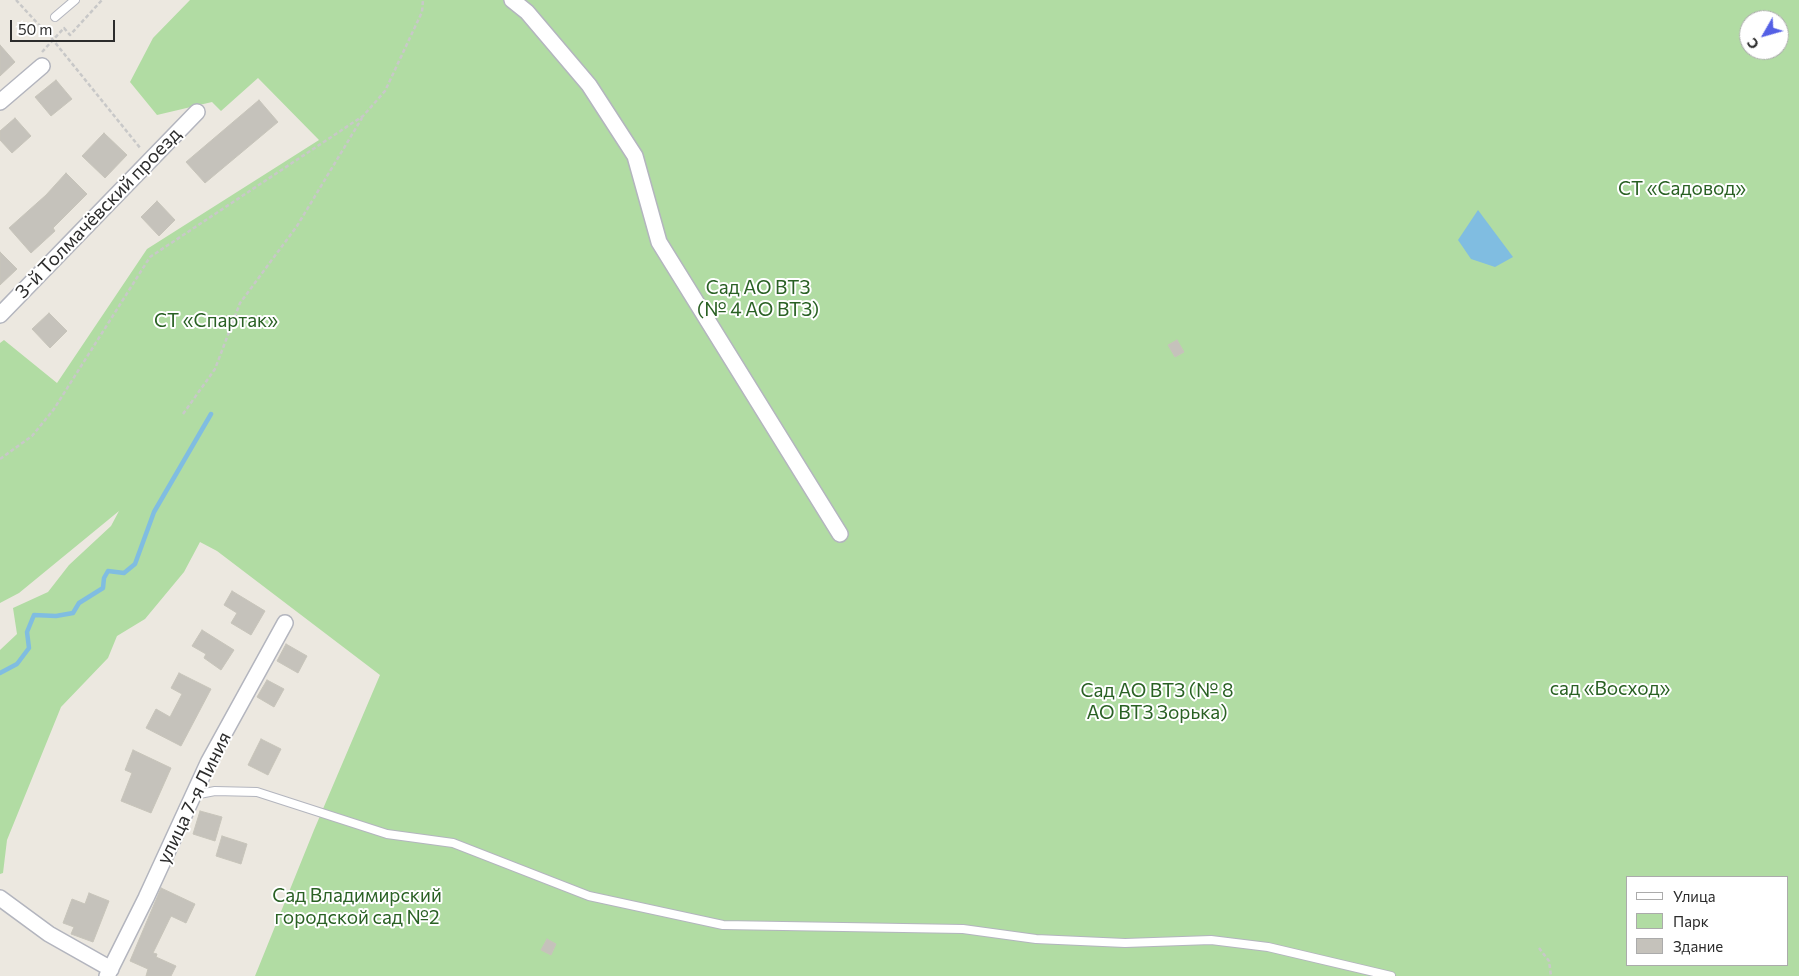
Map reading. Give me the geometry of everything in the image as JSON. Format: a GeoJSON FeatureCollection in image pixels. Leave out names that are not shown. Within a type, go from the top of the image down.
{"type":"FeatureCollection","features":[{"type":"Feature","properties":{"kind":"street"},"geometry":{"type":"LineString","coordinates":[[512,0],[527,12],[589,85],[635,156],[658,242],[840,534]]}},
{"type":"Feature","properties":{"kind":"street"},"geometry":{"type":"LineString","coordinates":[[0,102],[42,66]]}},
{"type":"Feature","properties":{"kind":"street","name":"3-й Толмачёвский проезд"},"geometry":{"type":"LineString","coordinates":[[0,315],[197,112]]}},
{"type":"Feature","properties":{"kind":"street","name":"улица 7-я Линия"},"geometry":{"type":"LineString","coordinates":[[109,973],[209,761],[285,623]]}},
{"type":"Feature","properties":{"kind":"street"},"geometry":{"type":"LineString","coordinates":[[0,898],[49,934],[109,973]]}},
{"type":"Feature","properties":{"kind":"lane"},"geometry":{"type":"LineString","coordinates":[[54,17],[75,0]]}},
{"type":"Feature","properties":{"kind":"lane"},"geometry":{"type":"LineString","coordinates":[[194,795],[215,791],[257,792],[387,834],[453,843],[589,896],[723,925],[963,929],[1036,939],[1126,944],[1211,940],[1268,947],[1391,976]]}},
{"type":"Feature","properties":{"kind":"path"},"geometry":{"type":"LineString","coordinates":[[16,0],[53,40],[150,160]]}},
{"type":"Feature","properties":{"kind":"path"},"geometry":{"type":"LineString","coordinates":[[42,66],[39,56],[53,40],[64,28],[70,35],[102,0]]}},
{"type":"Feature","properties":{"kind":"path"},"geometry":{"type":"LineString","coordinates":[[183,414],[215,369],[240,303],[297,226],[363,116],[385,91],[422,12],[423,0]]}},
{"type":"Feature","properties":{"kind":"path"},"geometry":{"type":"LineString","coordinates":[[0,459],[32,436],[54,409],[150,257],[363,116]]}},
{"type":"Feature","properties":{"kind":"path"},"geometry":{"type":"LineString","coordinates":[[1539,948],[1549,961],[1551,976]]}},
{"type":"Feature","properties":{"kind":"green space"},"geometry":{"type":"Polygon","coordinates":[[[190,0],[1799,0],[1799,976],[255,976],[314,830],[380,675],[217,551],[200,542],[184,572],[145,619],[117,636],[108,658],[61,707],[7,840],[3,873],[0,874],[0,650],[17,634],[13,608],[48,592],[69,565],[111,526],[119,511],[19,593],[0,603],[0,343],[4,340],[57,383],[147,249],[319,140],[258,78],[221,111],[212,102],[157,115],[130,82],[153,38],[190,0]]]}},
{"type":"Feature","properties":{"kind":"water"},"geometry":{"type":"Polygon","coordinates":[[[1478,210],[1513,257],[1495,267],[1471,259],[1458,240],[1478,210]]]}},
{"type":"Feature","properties":{"kind":"building"},"geometry":{"type":"Polygon","coordinates":[[[0,45],[15,62],[0,76],[0,45]]]}},
{"type":"Feature","properties":{"kind":"building"},"geometry":{"type":"Polygon","coordinates":[[[56,80],[72,99],[51,116],[35,97],[56,80]]]}},
{"type":"Feature","properties":{"kind":"building"},"geometry":{"type":"Polygon","coordinates":[[[259,100],[278,122],[205,183],[186,162],[259,100]]]}},
{"type":"Feature","properties":{"kind":"building"},"geometry":{"type":"Polygon","coordinates":[[[15,118],[31,136],[12,153],[0,140],[0,131],[15,118]]]}},
{"type":"Feature","properties":{"kind":"building"},"geometry":{"type":"Polygon","coordinates":[[[104,133],[127,155],[105,178],[82,156],[104,133]]]}},
{"type":"Feature","properties":{"kind":"building"},"geometry":{"type":"Polygon","coordinates":[[[66,173],[87,194],[53,228],[55,231],[31,253],[9,228],[46,195],[66,173]]]}},
{"type":"Feature","properties":{"kind":"building"},"geometry":{"type":"Polygon","coordinates":[[[157,201],[175,220],[159,236],[141,217],[157,201]]]}},
{"type":"Feature","properties":{"kind":"building"},"geometry":{"type":"Polygon","coordinates":[[[0,252],[17,269],[0,285],[0,252]]]}},
{"type":"Feature","properties":{"kind":"building"},"geometry":{"type":"Polygon","coordinates":[[[49,313],[67,331],[50,348],[32,329],[49,313]]]}},
{"type":"Feature","properties":{"kind":"building"},"geometry":{"type":"Polygon","coordinates":[[[1177,340],[1184,352],[1175,357],[1168,345],[1177,340]]]}},
{"type":"Feature","properties":{"kind":"building"},"geometry":{"type":"Polygon","coordinates":[[[232,591],[265,611],[251,635],[231,623],[237,613],[224,605],[232,591]]]}},
{"type":"Feature","properties":{"kind":"building"},"geometry":{"type":"Polygon","coordinates":[[[202,630],[234,650],[221,670],[204,658],[206,654],[192,646],[202,630]]]}},
{"type":"Feature","properties":{"kind":"building"},"geometry":{"type":"Polygon","coordinates":[[[286,644],[307,656],[298,673],[277,661],[286,644]]]}},
{"type":"Feature","properties":{"kind":"building"},"geometry":{"type":"Polygon","coordinates":[[[179,673],[211,689],[181,746],[146,728],[156,709],[170,717],[182,694],[171,688],[179,673]]]}},
{"type":"Feature","properties":{"kind":"building"},"geometry":{"type":"Polygon","coordinates":[[[267,680],[284,689],[274,707],[257,697],[267,680]]]}},
{"type":"Feature","properties":{"kind":"building"},"geometry":{"type":"Polygon","coordinates":[[[261,739],[281,749],[268,775],[248,765],[261,739]]]}},
{"type":"Feature","properties":{"kind":"building"},"geometry":{"type":"Polygon","coordinates":[[[133,750],[171,768],[151,813],[121,801],[132,773],[125,770],[133,750]]]}},
{"type":"Feature","properties":{"kind":"building"},"geometry":{"type":"Polygon","coordinates":[[[200,811],[222,817],[215,841],[193,834],[200,811]]]}},
{"type":"Feature","properties":{"kind":"building"},"geometry":{"type":"Polygon","coordinates":[[[222,836],[247,844],[241,864],[216,856],[222,836]]]}},
{"type":"Feature","properties":{"kind":"building"},"geometry":{"type":"Polygon","coordinates":[[[161,888],[195,904],[186,923],[171,916],[153,953],[157,954],[156,957],[176,966],[171,976],[146,976],[148,969],[130,961],[161,888]]]}},
{"type":"Feature","properties":{"kind":"building"},"geometry":{"type":"Polygon","coordinates":[[[89,893],[109,901],[93,942],[71,934],[74,927],[63,923],[72,899],[85,904],[89,893]]]}},
{"type":"Feature","properties":{"kind":"building"},"geometry":{"type":"Polygon","coordinates":[[[547,939],[556,944],[551,955],[541,950],[547,939]]]}},
{"type":"Feature","properties":{"kind":"waterway"},"geometry":{"type":"LineString","coordinates":[[0,673],[17,664],[29,648],[27,632],[34,615],[56,616],[73,613],[79,603],[103,588],[104,578],[108,571],[124,573],[135,564],[154,512],[211,414]]}},
{"type":"Feature","properties":{"kind":"park label","name":"СТ «Садовод»"},"geometry":{"type":"Point","coordinates":[1682,189]}},
{"type":"Feature","properties":{"kind":"park label","name":"Сад АО ВТЗ (№ 4 АО ВТЗ)"},"geometry":{"type":"Point","coordinates":[758,299]}},
{"type":"Feature","properties":{"kind":"park label","name":"СТ «Спартак»"},"geometry":{"type":"Point","coordinates":[216,321]}},
{"type":"Feature","properties":{"kind":"park label","name":"сад «Восход»"},"geometry":{"type":"Point","coordinates":[1610,689]}},
{"type":"Feature","properties":{"kind":"park label","name":"Сад АО ВТЗ (№ 8 АО ВТЗ Зорька)"},"geometry":{"type":"Point","coordinates":[1157,702]}},
{"type":"Feature","properties":{"kind":"park label","name":"Сад Владимирский городской сад №2"},"geometry":{"type":"Point","coordinates":[357,907]}}]}
